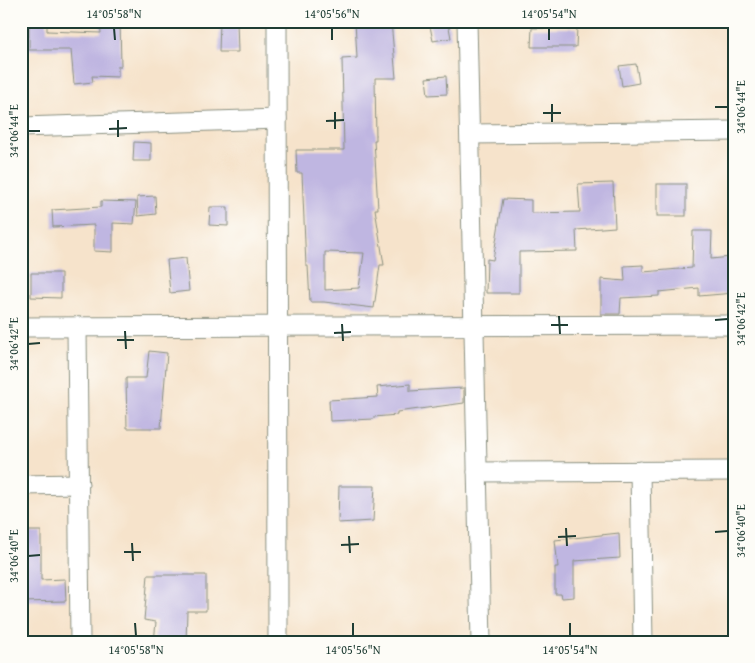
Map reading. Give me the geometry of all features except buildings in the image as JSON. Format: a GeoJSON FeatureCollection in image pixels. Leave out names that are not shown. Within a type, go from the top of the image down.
{"type":"FeatureCollection","features":[{"type":"Feature","properties":{"kind":"street"},"geometry":{"type":"LineString","coordinates":[[278,21],[278,642]]}},
{"type":"Feature","properties":{"kind":"street"},"geometry":{"type":"LineString","coordinates":[[467,21],[482,642]]}},
{"type":"Feature","properties":{"kind":"street"},"geometry":{"type":"LineString","coordinates":[[21,127],[277,119]]}},
{"type":"Feature","properties":{"kind":"street"},"geometry":{"type":"LineString","coordinates":[[470,134],[734,131]]}},
{"type":"Feature","properties":{"kind":"street"},"geometry":{"type":"LineString","coordinates":[[21,327],[734,325]]}},
{"type":"Feature","properties":{"kind":"street"},"geometry":{"type":"LineString","coordinates":[[77,327],[80,642]]}},
{"type":"Feature","properties":{"kind":"street"},"geometry":{"type":"LineString","coordinates":[[640,471],[642,642]]}},
{"type":"Feature","properties":{"kind":"street"},"geometry":{"type":"LineString","coordinates":[[478,472],[734,471]]}},
{"type":"Feature","properties":{"kind":"street"},"geometry":{"type":"LineString","coordinates":[[21,485],[79,484]]}}]}
